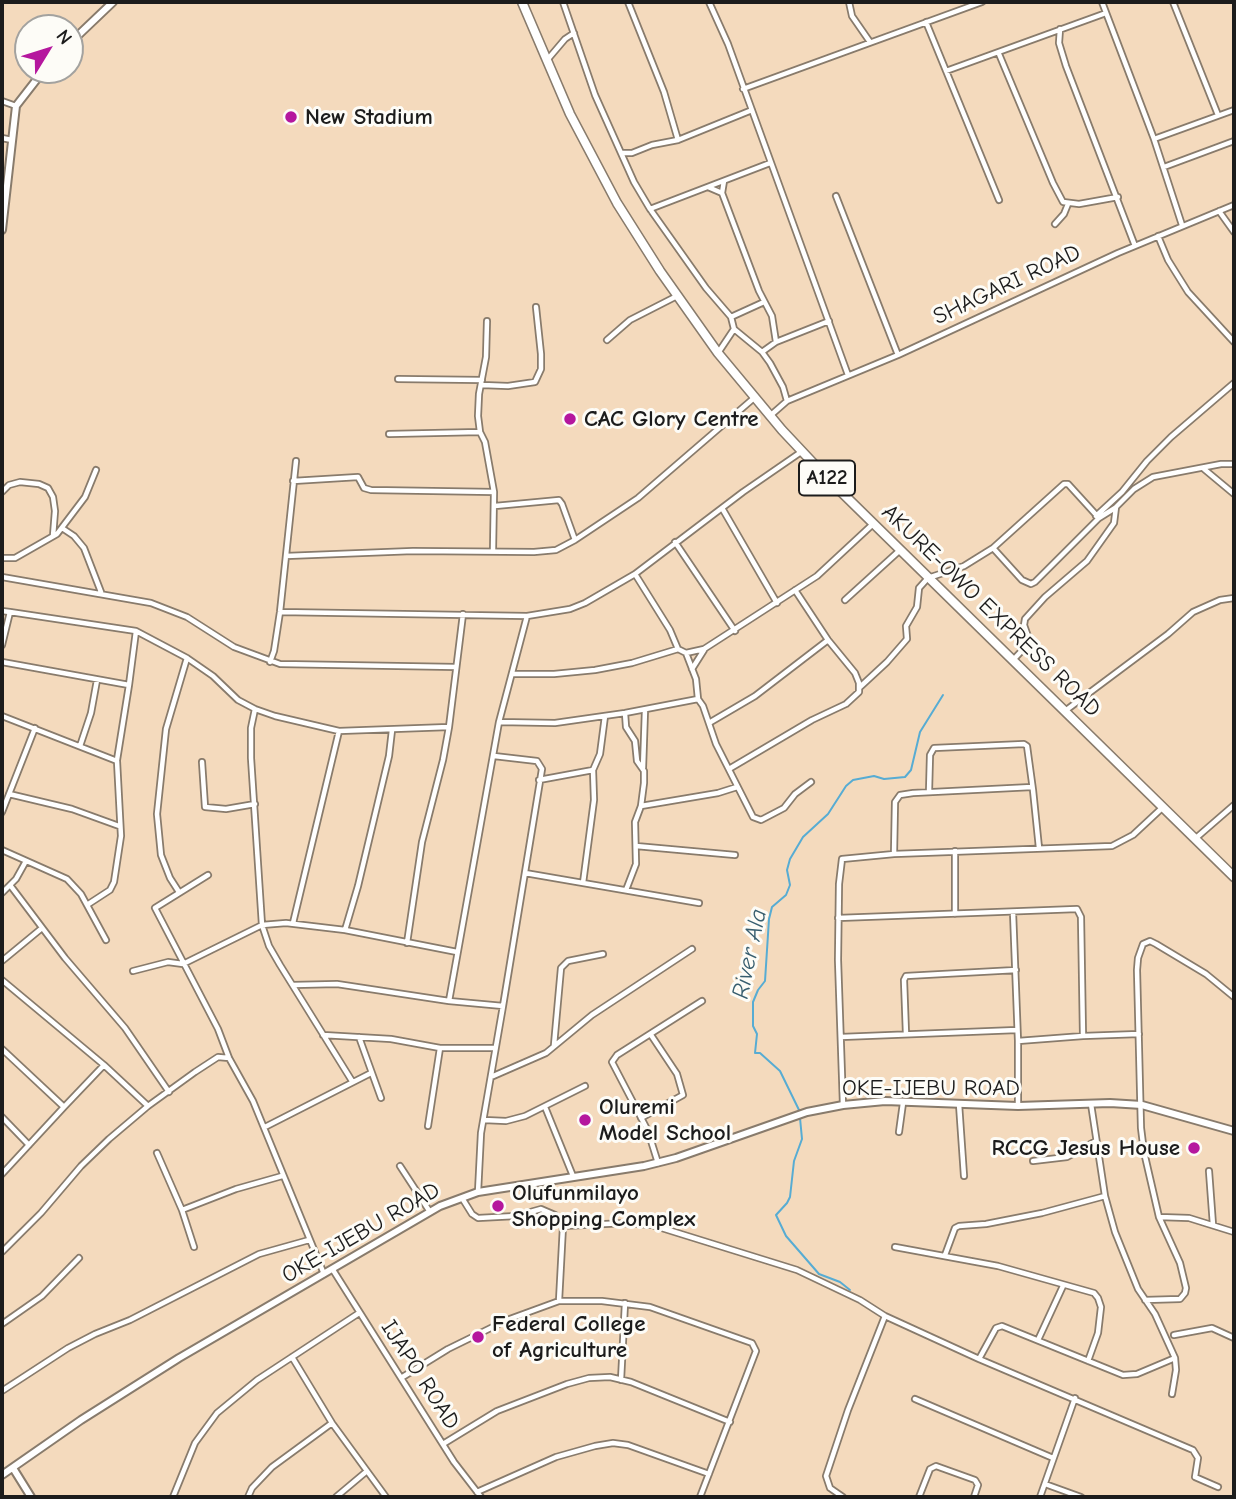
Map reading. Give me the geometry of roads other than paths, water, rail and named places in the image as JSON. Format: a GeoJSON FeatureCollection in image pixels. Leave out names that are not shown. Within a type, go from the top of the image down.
{"type":"FeatureCollection","features":[{"type":"Feature","properties":{"kind":"highway","name":"AKURE-OWO EXPRESS ROAD"},"geometry":{"type":"LineString","coordinates":[[522,2],[570,114],[610,191],[677,296],[754,398],[802,452],[873,524],[1234,877]]}},
{"type":"Feature","properties":{"kind":"main road"},"geometry":{"type":"LineString","coordinates":[[84,30],[113,2]]}},
{"type":"Feature","properties":{"kind":"main road"},"geometry":{"type":"LineString","coordinates":[[2,230],[16,106],[33,84]]}},
{"type":"Feature","properties":{"kind":"main road","name":"OKE-IJEBU ROAD"},"geometry":{"type":"LineString","coordinates":[[2,1475],[80,1420],[178,1358],[430,1212],[478,1192],[658,1163],[800,1114],[843,1105],[885,1101],[1017,1106],[1142,1105],[1234,1131]]}},
{"type":"Feature","properties":{"kind":"main road"},"geometry":{"type":"LineString","coordinates":[[13,1468],[32,1497]]}},
{"type":"Feature","properties":{"kind":"street"},"geometry":{"type":"LineString","coordinates":[[562,2],[595,95],[650,209],[706,288],[731,317],[734,329],[762,352],[775,371],[787,401]]}},
{"type":"Feature","properties":{"kind":"street"},"geometry":{"type":"LineString","coordinates":[[628,2],[664,92],[678,140]]}},
{"type":"Feature","properties":{"kind":"street"},"geometry":{"type":"LineString","coordinates":[[709,2],[728,44],[848,375]]}},
{"type":"Feature","properties":{"kind":"street"},"geometry":{"type":"LineString","coordinates":[[849,2],[852,16],[870,42]]}},
{"type":"Feature","properties":{"kind":"street"},"geometry":{"type":"LineString","coordinates":[[743,89],[926,22],[967,4],[982,2]]}},
{"type":"Feature","properties":{"kind":"street"},"geometry":{"type":"LineString","coordinates":[[1102,2],[1154,139],[1182,225]]}},
{"type":"Feature","properties":{"kind":"street"},"geometry":{"type":"LineString","coordinates":[[1173,2],[1218,115]]}},
{"type":"Feature","properties":{"kind":"street"},"geometry":{"type":"LineString","coordinates":[[946,71],[999,54],[1105,13]]}},
{"type":"Feature","properties":{"kind":"street"},"geometry":{"type":"LineString","coordinates":[[926,22],[999,200]]}},
{"type":"Feature","properties":{"kind":"street"},"geometry":{"type":"LineString","coordinates":[[1060,29],[1059,43],[1135,246]]}},
{"type":"Feature","properties":{"kind":"street"},"geometry":{"type":"LineString","coordinates":[[546,61],[565,39],[574,33]]}},
{"type":"Feature","properties":{"kind":"street"},"geometry":{"type":"LineString","coordinates":[[1047,34],[1059,43]]}},
{"type":"Feature","properties":{"kind":"street"},"geometry":{"type":"LineString","coordinates":[[999,54],[1060,198],[1068,204],[1118,197]]}},
{"type":"Feature","properties":{"kind":"street"},"geometry":{"type":"LineString","coordinates":[[2,101],[16,106]]}},
{"type":"Feature","properties":{"kind":"street"},"geometry":{"type":"LineString","coordinates":[[621,153],[632,153],[652,145],[678,140],[752,110]]}},
{"type":"Feature","properties":{"kind":"street"},"geometry":{"type":"LineString","coordinates":[[1154,139],[1234,110]]}},
{"type":"Feature","properties":{"kind":"street"},"geometry":{"type":"LineString","coordinates":[[2,138],[12,140]]}},
{"type":"Feature","properties":{"kind":"street"},"geometry":{"type":"LineString","coordinates":[[1164,167],[1234,141]]}},
{"type":"Feature","properties":{"kind":"street"},"geometry":{"type":"LineString","coordinates":[[650,209],[770,163]]}},
{"type":"Feature","properties":{"kind":"street"},"geometry":{"type":"LineString","coordinates":[[724,181],[722,193],[764,302],[772,316],[776,342]]}},
{"type":"Feature","properties":{"kind":"street"},"geometry":{"type":"LineString","coordinates":[[708,187],[722,193]]}},
{"type":"Feature","properties":{"kind":"street"},"geometry":{"type":"LineString","coordinates":[[836,196],[898,355]]}},
{"type":"Feature","properties":{"kind":"street"},"geometry":{"type":"LineString","coordinates":[[1055,224],[1068,204]]}},
{"type":"Feature","properties":{"kind":"street","name":"SHAGARI ROAD"},"geometry":{"type":"LineString","coordinates":[[770,415],[794,397],[898,355],[1182,225],[1234,205]]}},
{"type":"Feature","properties":{"kind":"street"},"geometry":{"type":"LineString","coordinates":[[1219,211],[1234,232]]}},
{"type":"Feature","properties":{"kind":"street"},"geometry":{"type":"LineString","coordinates":[[1158,236],[1168,260],[1188,292],[1234,342]]}},
{"type":"Feature","properties":{"kind":"street"},"geometry":{"type":"LineString","coordinates":[[607,340],[630,320],[677,296]]}},
{"type":"Feature","properties":{"kind":"street"},"geometry":{"type":"LineString","coordinates":[[731,317],[764,302]]}},
{"type":"Feature","properties":{"kind":"street"},"geometry":{"type":"LineString","coordinates":[[398,379],[533,384],[541,369],[536,307]]}},
{"type":"Feature","properties":{"kind":"street"},"geometry":{"type":"LineString","coordinates":[[486,321],[486,357],[478,405],[480,432],[485,442],[494,492],[493,550]]}},
{"type":"Feature","properties":{"kind":"street"},"geometry":{"type":"LineString","coordinates":[[762,352],[776,342],[829,321]]}},
{"type":"Feature","properties":{"kind":"street"},"geometry":{"type":"LineString","coordinates":[[718,353],[734,329]]}},
{"type":"Feature","properties":{"kind":"street"},"geometry":{"type":"LineString","coordinates":[[993,548],[1023,580],[1031,584],[1035,582],[1122,492],[1163,445],[1234,383]]}},
{"type":"Feature","properties":{"kind":"street"},"geometry":{"type":"LineString","coordinates":[[286,556],[493,550],[547,552],[575,540],[638,498],[754,398]]}},
{"type":"Feature","properties":{"kind":"street"},"geometry":{"type":"LineString","coordinates":[[388,434],[480,432]]}},
{"type":"Feature","properties":{"kind":"street"},"geometry":{"type":"LineString","coordinates":[[280,612],[527,616],[570,609],[635,574],[675,542],[802,452]]}},
{"type":"Feature","properties":{"kind":"street"},"geometry":{"type":"LineString","coordinates":[[270,662],[280,612],[296,461]]}},
{"type":"Feature","properties":{"kind":"street"},"geometry":{"type":"LineString","coordinates":[[1097,517],[1116,507],[1148,479],[1234,464]]}},
{"type":"Feature","properties":{"kind":"street"},"geometry":{"type":"LineString","coordinates":[[1203,468],[1234,494]]}},
{"type":"Feature","properties":{"kind":"street"},"geometry":{"type":"LineString","coordinates":[[2,558],[15,558],[53,537],[85,497],[96,470]]}},
{"type":"Feature","properties":{"kind":"street"},"geometry":{"type":"LineString","coordinates":[[293,481],[358,477],[364,488],[371,490],[494,492]]}},
{"type":"Feature","properties":{"kind":"street"},"geometry":{"type":"LineString","coordinates":[[2,492],[15,482],[39,484],[48,488],[53,497],[55,511],[53,537]]}},
{"type":"Feature","properties":{"kind":"street"},"geometry":{"type":"LineString","coordinates":[[729,769],[854,699],[860,687],[907,639],[907,623],[916,607],[919,588],[928,578],[964,566],[993,548],[1064,484],[1068,484],[1097,517]]}},
{"type":"Feature","properties":{"kind":"street"},"geometry":{"type":"LineString","coordinates":[[495,506],[559,500],[575,540]]}},
{"type":"Feature","properties":{"kind":"street"},"geometry":{"type":"LineString","coordinates":[[1013,660],[1030,642],[1024,625],[1025,619],[1045,597],[1087,561],[1114,523],[1116,507]]}},
{"type":"Feature","properties":{"kind":"street"},"geometry":{"type":"LineString","coordinates":[[722,508],[777,603]]}},
{"type":"Feature","properties":{"kind":"street"},"geometry":{"type":"LineString","coordinates":[[685,653],[704,649],[735,631],[826,570],[873,524]]}},
{"type":"Feature","properties":{"kind":"street"},"geometry":{"type":"LineString","coordinates":[[62,528],[74,536],[84,548],[101,593]]}},
{"type":"Feature","properties":{"kind":"street"},"geometry":{"type":"LineString","coordinates":[[675,542],[735,631]]}},
{"type":"Feature","properties":{"kind":"street"},"geometry":{"type":"LineString","coordinates":[[845,600],[900,550]]}},
{"type":"Feature","properties":{"kind":"street"},"geometry":{"type":"LineString","coordinates":[[635,574],[670,630],[678,649],[685,653],[693,672],[698,699],[721,756],[753,817],[761,820],[784,808],[800,789],[811,782]]}},
{"type":"Feature","properties":{"kind":"street"},"geometry":{"type":"LineString","coordinates":[[2,577],[101,593],[170,609],[234,648],[280,664],[456,667]]}},
{"type":"Feature","properties":{"kind":"street"},"geometry":{"type":"LineString","coordinates":[[795,590],[828,640],[855,673],[860,687]]}},
{"type":"Feature","properties":{"kind":"street"},"geometry":{"type":"LineString","coordinates":[[1065,711],[1168,634],[1193,612],[1220,600],[1234,598]]}},
{"type":"Feature","properties":{"kind":"street"},"geometry":{"type":"LineString","coordinates":[[2,611],[136,631],[187,658],[232,695],[255,709],[339,731],[449,727]]}},
{"type":"Feature","properties":{"kind":"street"},"geometry":{"type":"LineString","coordinates":[[2,645],[10,612]]}},
{"type":"Feature","properties":{"kind":"street"},"geometry":{"type":"LineString","coordinates":[[407,943],[422,842],[449,727],[463,614]]}},
{"type":"Feature","properties":{"kind":"street"},"geometry":{"type":"LineString","coordinates":[[449,1001],[499,722],[527,616]]}},
{"type":"Feature","properties":{"kind":"street"},"geometry":{"type":"LineString","coordinates":[[87,905],[113,886],[120,846],[120,786],[117,761],[136,631]]}},
{"type":"Feature","properties":{"kind":"street"},"geometry":{"type":"LineString","coordinates":[[709,723],[755,696],[828,640]]}},
{"type":"Feature","properties":{"kind":"street"},"geometry":{"type":"LineString","coordinates":[[512,674],[595,670],[632,663],[678,649]]}},
{"type":"Feature","properties":{"kind":"street"},"geometry":{"type":"LineString","coordinates":[[693,672],[694,664],[704,649]]}},
{"type":"Feature","properties":{"kind":"street"},"geometry":{"type":"LineString","coordinates":[[179,892],[161,855],[157,814],[166,729],[187,658]]}},
{"type":"Feature","properties":{"kind":"street"},"geometry":{"type":"LineString","coordinates":[[2,662],[129,685]]}},
{"type":"Feature","properties":{"kind":"street"},"geometry":{"type":"LineString","coordinates":[[80,746],[91,713],[97,680]]}},
{"type":"Feature","properties":{"kind":"street"},"geometry":{"type":"LineString","coordinates":[[499,722],[544,724],[645,710],[698,699]]}},
{"type":"Feature","properties":{"kind":"street"},"geometry":{"type":"LineString","coordinates":[[255,709],[250,739],[262,925],[269,946],[352,1081]]}},
{"type":"Feature","properties":{"kind":"street"},"geometry":{"type":"LineString","coordinates":[[626,890],[636,864],[635,822],[641,806],[644,783],[645,710]]}},
{"type":"Feature","properties":{"kind":"street"},"geometry":{"type":"LineString","coordinates":[[625,713],[626,727],[635,741],[637,761],[643,769]]}},
{"type":"Feature","properties":{"kind":"street"},"geometry":{"type":"LineString","coordinates":[[2,716],[117,761]]}},
{"type":"Feature","properties":{"kind":"street"},"geometry":{"type":"LineString","coordinates":[[583,883],[594,800],[593,770],[600,754],[605,716]]}},
{"type":"Feature","properties":{"kind":"street"},"geometry":{"type":"LineString","coordinates":[[2,812],[35,728]]}},
{"type":"Feature","properties":{"kind":"street"},"geometry":{"type":"LineString","coordinates":[[345,930],[389,756],[392,730]]}},
{"type":"Feature","properties":{"kind":"street"},"geometry":{"type":"LineString","coordinates":[[293,923],[339,731]]}},
{"type":"Feature","properties":{"kind":"street"},"geometry":{"type":"LineString","coordinates":[[929,792],[932,749],[1000,744],[1026,745],[1039,848]]}},
{"type":"Feature","properties":{"kind":"street"},"geometry":{"type":"LineString","coordinates":[[478,1192],[490,1077],[542,769],[537,761],[494,756]]}},
{"type":"Feature","properties":{"kind":"street"},"geometry":{"type":"LineString","coordinates":[[202,762],[206,808],[226,809],[255,804]]}},
{"type":"Feature","properties":{"kind":"street"},"geometry":{"type":"LineString","coordinates":[[539,780],[593,770]]}},
{"type":"Feature","properties":{"kind":"street"},"geometry":{"type":"LineString","coordinates":[[641,806],[718,793],[737,787]]}},
{"type":"Feature","properties":{"kind":"street"},"geometry":{"type":"LineString","coordinates":[[894,854],[897,798],[900,795],[1032,787]]}},
{"type":"Feature","properties":{"kind":"street"},"geometry":{"type":"LineString","coordinates":[[9,794],[72,809],[119,826]]}},
{"type":"Feature","properties":{"kind":"street"},"geometry":{"type":"LineString","coordinates":[[1195,838],[1234,805]]}},
{"type":"Feature","properties":{"kind":"street"},"geometry":{"type":"LineString","coordinates":[[843,1105],[838,918],[839,862],[842,859],[846,856],[1112,846],[1133,835],[1163,807]]}},
{"type":"Feature","properties":{"kind":"street"},"geometry":{"type":"LineString","coordinates":[[636,846],[735,855]]}},
{"type":"Feature","properties":{"kind":"street"},"geometry":{"type":"LineString","coordinates":[[2,850],[67,879],[81,894],[106,940]]}},
{"type":"Feature","properties":{"kind":"street"},"geometry":{"type":"LineString","coordinates":[[955,851],[956,914]]}},
{"type":"Feature","properties":{"kind":"street"},"geometry":{"type":"LineString","coordinates":[[2,892],[26,861]]}},
{"type":"Feature","properties":{"kind":"street"},"geometry":{"type":"LineString","coordinates":[[525,873],[699,903]]}},
{"type":"Feature","properties":{"kind":"street"},"geometry":{"type":"LineString","coordinates":[[208,875],[155,907],[265,1127],[282,1176],[324,1275]]}},
{"type":"Feature","properties":{"kind":"street"},"geometry":{"type":"LineString","coordinates":[[10,885],[125,1028],[169,1092]]}},
{"type":"Feature","properties":{"kind":"street"},"geometry":{"type":"LineString","coordinates":[[838,918],[1074,908],[1079,912],[1083,1035]]}},
{"type":"Feature","properties":{"kind":"street"},"geometry":{"type":"LineString","coordinates":[[1013,912],[1018,1041],[1017,1106]]}},
{"type":"Feature","properties":{"kind":"street"},"geometry":{"type":"LineString","coordinates":[[133,971],[169,962],[183,964],[262,925],[293,923],[345,930],[457,952]]}},
{"type":"Feature","properties":{"kind":"street"},"geometry":{"type":"LineString","coordinates":[[2,961],[42,928]]}},
{"type":"Feature","properties":{"kind":"street"},"geometry":{"type":"LineString","coordinates":[[1145,1300],[1176,1300],[1185,1293],[1180,1263],[1159,1217],[1144,1153],[1138,958],[1146,941],[1190,963],[1234,996]]}},
{"type":"Feature","properties":{"kind":"street"},"geometry":{"type":"LineString","coordinates":[[490,1077],[538,1057],[592,1015],[692,949]]}},
{"type":"Feature","properties":{"kind":"street"},"geometry":{"type":"LineString","coordinates":[[554,1046],[561,968],[568,961],[603,954]]}},
{"type":"Feature","properties":{"kind":"street"},"geometry":{"type":"LineString","coordinates":[[906,1034],[906,976],[1016,970]]}},
{"type":"Feature","properties":{"kind":"street"},"geometry":{"type":"LineString","coordinates":[[2,980],[104,1065],[148,1106]]}},
{"type":"Feature","properties":{"kind":"street"},"geometry":{"type":"LineString","coordinates":[[293,985],[337,984],[449,1001],[503,1006]]}},
{"type":"Feature","properties":{"kind":"street"},"geometry":{"type":"LineString","coordinates":[[658,1163],[641,1118],[612,1062],[617,1055],[702,1001]]}},
{"type":"Feature","properties":{"kind":"street"},"geometry":{"type":"LineString","coordinates":[[841,1037],[1017,1030]]}},
{"type":"Feature","properties":{"kind":"street"},"geometry":{"type":"LineString","coordinates":[[1018,1041],[1083,1035],[1139,1034]]}},
{"type":"Feature","properties":{"kind":"street"},"geometry":{"type":"LineString","coordinates":[[323,1035],[391,1039],[440,1048],[495,1048]]}},
{"type":"Feature","properties":{"kind":"street"},"geometry":{"type":"LineString","coordinates":[[641,1118],[683,1095],[677,1074],[650,1035]]}},
{"type":"Feature","properties":{"kind":"street"},"geometry":{"type":"LineString","coordinates":[[359,1037],[381,1098]]}},
{"type":"Feature","properties":{"kind":"street"},"geometry":{"type":"LineString","coordinates":[[428,1126],[440,1048]]}},
{"type":"Feature","properties":{"kind":"street"},"geometry":{"type":"LineString","coordinates":[[2,1049],[64,1107]]}},
{"type":"Feature","properties":{"kind":"street"},"geometry":{"type":"LineString","coordinates":[[2,1252],[41,1213],[81,1166],[148,1106],[214,1059],[223,1056],[229,1058]]}},
{"type":"Feature","properties":{"kind":"street"},"geometry":{"type":"LineString","coordinates":[[2,1174],[104,1065]]}},
{"type":"Feature","properties":{"kind":"street"},"geometry":{"type":"LineString","coordinates":[[265,1127],[371,1073]]}},
{"type":"Feature","properties":{"kind":"street"},"geometry":{"type":"LineString","coordinates":[[484,1121],[516,1119],[585,1086]]}},
{"type":"Feature","properties":{"kind":"street"},"geometry":{"type":"LineString","coordinates":[[900,1132],[903,1103]]}},
{"type":"Feature","properties":{"kind":"street"},"geometry":{"type":"LineString","coordinates":[[959,1104],[964,1176]]}},
{"type":"Feature","properties":{"kind":"street"},"geometry":{"type":"LineString","coordinates":[[1091,1104],[1105,1196],[1122,1251],[1175,1358],[1176,1370],[1171,1394]]}},
{"type":"Feature","properties":{"kind":"street"},"geometry":{"type":"LineString","coordinates":[[545,1107],[573,1176]]}},
{"type":"Feature","properties":{"kind":"street"},"geometry":{"type":"LineString","coordinates":[[2,1117],[29,1145]]}},
{"type":"Feature","properties":{"kind":"street"},"geometry":{"type":"LineString","coordinates":[[1032,1161],[1067,1157],[1096,1141]]}},
{"type":"Feature","properties":{"kind":"street"},"geometry":{"type":"LineString","coordinates":[[157,1153],[182,1210],[194,1247]]}},
{"type":"Feature","properties":{"kind":"street"},"geometry":{"type":"LineString","coordinates":[[400,1166],[430,1212]]}},
{"type":"Feature","properties":{"kind":"street"},"geometry":{"type":"LineString","coordinates":[[1209,1171],[1213,1225]]}},
{"type":"Feature","properties":{"kind":"street"},"geometry":{"type":"LineString","coordinates":[[182,1210],[236,1189],[282,1176]]}},
{"type":"Feature","properties":{"kind":"street"},"geometry":{"type":"LineString","coordinates":[[945,1255],[955,1228],[959,1226],[1032,1215],[1105,1196]]}},
{"type":"Feature","properties":{"kind":"street"},"geometry":{"type":"LineString","coordinates":[[461,1197],[472,1214],[478,1218],[516,1216],[541,1209],[551,1212],[563,1226],[559,1301]]}},
{"type":"Feature","properties":{"kind":"street"},"geometry":{"type":"LineString","coordinates":[[1159,1217],[1179,1216],[1234,1232]]}},
{"type":"Feature","properties":{"kind":"street"},"geometry":{"type":"LineString","coordinates":[[563,1226],[625,1223],[652,1225],[797,1270],[860,1300],[885,1316],[979,1359],[1193,1450],[1198,1458],[1195,1477],[1217,1487]]}},
{"type":"Feature","properties":{"kind":"street"},"geometry":{"type":"LineString","coordinates":[[2,1391],[68,1348],[95,1334],[130,1320],[259,1254],[309,1240]]}},
{"type":"Feature","properties":{"kind":"street"},"geometry":{"type":"LineString","coordinates":[[895,1247],[945,1255],[1087,1290],[1098,1298],[1101,1307],[1098,1333],[1088,1361]]}},
{"type":"Feature","properties":{"kind":"street"},"geometry":{"type":"LineString","coordinates":[[2,1324],[42,1296],[79,1258]]}},
{"type":"Feature","properties":{"kind":"street","name":"IJAPO ROAD"},"geometry":{"type":"LineString","coordinates":[[333,1270],[443,1444],[481,1497]]}},
{"type":"Feature","properties":{"kind":"street"},"geometry":{"type":"LineString","coordinates":[[1038,1340],[1063,1286]]}},
{"type":"Feature","properties":{"kind":"street"},"geometry":{"type":"LineString","coordinates":[[401,1378],[449,1349],[507,1320],[559,1301],[625,1303],[679,1315],[755,1346],[756,1351],[700,1497]]}},
{"type":"Feature","properties":{"kind":"street"},"geometry":{"type":"LineString","coordinates":[[621,1380],[625,1303]]}},
{"type":"Feature","properties":{"kind":"street"},"geometry":{"type":"LineString","coordinates":[[173,1497],[195,1443],[217,1413],[257,1380],[359,1313]]}},
{"type":"Feature","properties":{"kind":"street"},"geometry":{"type":"LineString","coordinates":[[843,1497],[830,1488],[826,1476],[848,1410],[885,1316]]}},
{"type":"Feature","properties":{"kind":"street"},"geometry":{"type":"LineString","coordinates":[[979,1359],[998,1326],[1123,1375],[1131,1375],[1175,1358]]}},
{"type":"Feature","properties":{"kind":"street"},"geometry":{"type":"LineString","coordinates":[[1174,1335],[1212,1328],[1234,1338]]}},
{"type":"Feature","properties":{"kind":"street"},"geometry":{"type":"LineString","coordinates":[[292,1357],[332,1423],[386,1497]]}},
{"type":"Feature","properties":{"kind":"street"},"geometry":{"type":"LineString","coordinates":[[443,1444],[497,1411],[589,1378],[610,1377],[621,1380],[730,1422]]}},
{"type":"Feature","properties":{"kind":"street"},"geometry":{"type":"LineString","coordinates":[[1040,1497],[1074,1398]]}},
{"type":"Feature","properties":{"kind":"street"},"geometry":{"type":"LineString","coordinates":[[915,1399],[1054,1458]]}},
{"type":"Feature","properties":{"kind":"street"},"geometry":{"type":"LineString","coordinates":[[248,1497],[252,1488],[272,1466],[332,1423]]}},
{"type":"Feature","properties":{"kind":"street"},"geometry":{"type":"LineString","coordinates":[[477,1492],[556,1457],[613,1443],[628,1445],[709,1474]]}},
{"type":"Feature","properties":{"kind":"street"},"geometry":{"type":"LineString","coordinates":[[919,1497],[930,1469],[936,1466],[975,1480],[978,1485],[974,1497]]}},
{"type":"Feature","properties":{"kind":"street"},"geometry":{"type":"LineString","coordinates":[[337,1497],[367,1471]]}},
{"type":"Feature","properties":{"kind":"street"},"geometry":{"type":"LineString","coordinates":[[1045,1483],[1081,1497]]}},
{"type":"Feature","properties":{"kind":"waterway","name":"River Ala"},"geometry":{"type":"LineString","coordinates":[[800,1112],[780,1071],[760,1053],[755,1053],[757,1034],[753,1026],[753,1002],[765,981],[772,907],[786,895],[790,885],[787,870],[790,859],[803,837],[828,814],[846,786],[853,780],[874,776],[884,779],[905,777],[911,770],[920,732],[943,695]]}},
{"type":"Feature","properties":{"kind":"waterway","name":"River Ala"},"geometry":{"type":"LineString","coordinates":[[800,1118],[802,1139],[794,1161],[790,1197],[776,1215],[786,1236],[819,1274],[840,1282],[850,1290]]}},
{"type":"Feature","properties":{"kind":"place","name":"New Stadium"},"geometry":{"type":"Point","coordinates":[291,117]}},
{"type":"Feature","properties":{"kind":"place","name":"CAC Glory Centre"},"geometry":{"type":"Point","coordinates":[570,419]}},
{"type":"Feature","properties":{"kind":"place","name":"Oluremi Model School"},"geometry":{"type":"Point","coordinates":[585,1120]}},
{"type":"Feature","properties":{"kind":"place","name":"RCCG Jesus House"},"geometry":{"type":"Point","coordinates":[1194,1148]}},
{"type":"Feature","properties":{"kind":"place","name":"Olufunmilayo Shopping Complex"},"geometry":{"type":"Point","coordinates":[498,1206]}},
{"type":"Feature","properties":{"kind":"place","name":"Federal College of Agriculture"},"geometry":{"type":"Point","coordinates":[478,1337]}}]}
